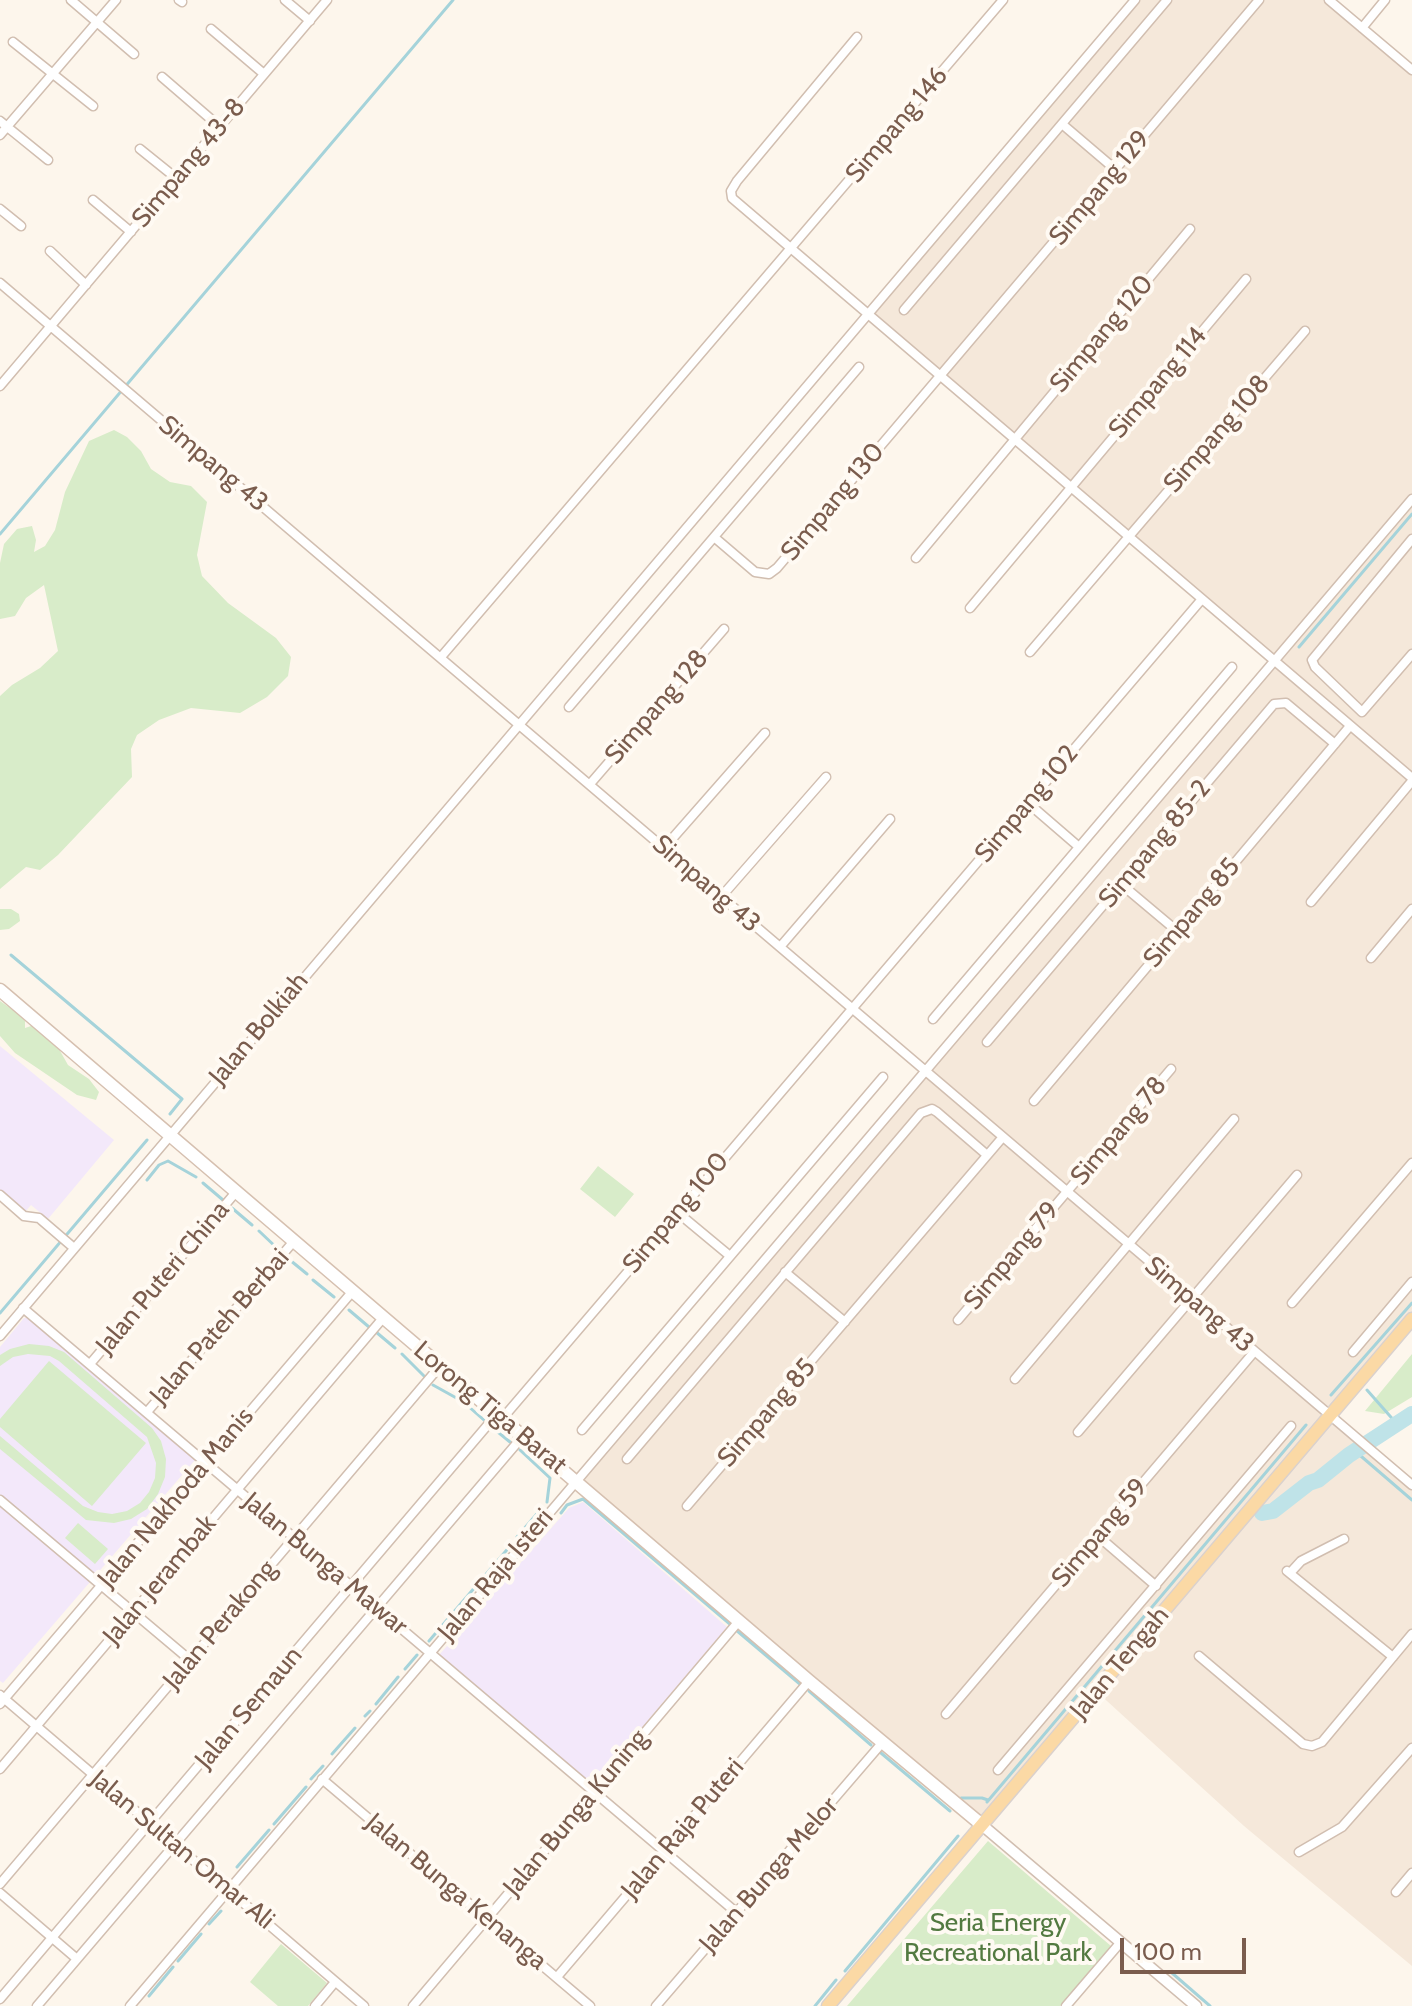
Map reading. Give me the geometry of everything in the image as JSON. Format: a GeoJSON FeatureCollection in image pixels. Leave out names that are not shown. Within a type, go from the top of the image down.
{"type":"FeatureCollection","features":[{"type":"Feature","properties":{"kind":"main road","name":"Lorong Tiga Barat"},"geometry":{"type":"LineString","coordinates":[[0,990],[982,1825]]}},
{"type":"Feature","properties":{"kind":"main road","name":"Jalan Tengah"},"geometry":{"type":"LineString","coordinates":[[828,2006],[1412,1319]]}},
{"type":"Feature","properties":{"kind":"street"},"geometry":{"type":"LineString","coordinates":[[71,0],[134,54]]}},
{"type":"Feature","properties":{"kind":"street"},"geometry":{"type":"LineString","coordinates":[[0,135],[3,124],[52,74],[116,0]]}},
{"type":"Feature","properties":{"kind":"street"},"geometry":{"type":"LineString","coordinates":[[285,0],[310,21]]}},
{"type":"Feature","properties":{"kind":"street","name":"Simpang 43-8"},"geometry":{"type":"LineString","coordinates":[[0,386],[327,0]]}},
{"type":"Feature","properties":{"kind":"street","name":"Simpang 146"},"geometry":{"type":"LineString","coordinates":[[441,657],[1003,0]]}},
{"type":"Feature","properties":{"kind":"street","name":"Jalan Bolkiah"},"geometry":{"type":"LineString","coordinates":[[0,1336],[71,1246],[170,1135],[1135,0]]}},
{"type":"Feature","properties":{"kind":"street"},"geometry":{"type":"LineString","coordinates":[[904,310],[1167,0]]}},
{"type":"Feature","properties":{"kind":"street","name":"Simpang 129"},"geometry":{"type":"LineString","coordinates":[[940,377],[1259,0]]}},
{"type":"Feature","properties":{"kind":"street"},"geometry":{"type":"LineString","coordinates":[[1329,0],[1412,70]]}},
{"type":"Feature","properties":{"kind":"street"},"geometry":{"type":"LineString","coordinates":[[1362,28],[1385,0]]}},
{"type":"Feature","properties":{"kind":"street"},"geometry":{"type":"LineString","coordinates":[[211,29],[264,74]]}},
{"type":"Feature","properties":{"kind":"street"},"geometry":{"type":"LineString","coordinates":[[857,37],[731,191],[732,198],[1412,780],[1311,902]]}},
{"type":"Feature","properties":{"kind":"street"},"geometry":{"type":"LineString","coordinates":[[13,42],[93,106]]}},
{"type":"Feature","properties":{"kind":"street"},"geometry":{"type":"LineString","coordinates":[[162,77],[220,127]]}},
{"type":"Feature","properties":{"kind":"street"},"geometry":{"type":"LineString","coordinates":[[3,124],[48,160]]}},
{"type":"Feature","properties":{"kind":"street"},"geometry":{"type":"LineString","coordinates":[[1062,124],[1116,170]]}},
{"type":"Feature","properties":{"kind":"street"},"geometry":{"type":"LineString","coordinates":[[140,149],[176,178]]}},
{"type":"Feature","properties":{"kind":"street"},"geometry":{"type":"LineString","coordinates":[[93,200],[131,232]]}},
{"type":"Feature","properties":{"kind":"street"},"geometry":{"type":"LineString","coordinates":[[0,209],[21,226]]}},
{"type":"Feature","properties":{"kind":"street","name":"Simpang 120"},"geometry":{"type":"LineString","coordinates":[[916,558],[1190,229]]}},
{"type":"Feature","properties":{"kind":"street"},"geometry":{"type":"LineString","coordinates":[[50,251],[86,285]]}},
{"type":"Feature","properties":{"kind":"street","name":"Simpang 114"},"geometry":{"type":"LineString","coordinates":[[970,608],[1246,279]]}},
{"type":"Feature","properties":{"kind":"street","name":"Simpang 43"},"geometry":{"type":"LineString","coordinates":[[0,283],[1412,1485]]}},
{"type":"Feature","properties":{"kind":"street","name":"Simpang 108"},"geometry":{"type":"LineString","coordinates":[[1030,652],[1305,331]]}},
{"type":"Feature","properties":{"kind":"street"},"geometry":{"type":"LineString","coordinates":[[569,707],[859,367]]}},
{"type":"Feature","properties":{"kind":"street","name":"Simpang 130"},"geometry":{"type":"LineString","coordinates":[[714,537],[755,572],[773,572],[940,377]]}},
{"type":"Feature","properties":{"kind":"street","name":"Jalan Raja Isteri"},"geometry":{"type":"LineString","coordinates":[[132,2005],[1412,499]]}},
{"type":"Feature","properties":{"kind":"street"},"geometry":{"type":"LineString","coordinates":[[1412,539],[1312,657],[1315,667],[1362,712],[1412,654]]}},
{"type":"Feature","properties":{"kind":"street","name":"Simpang 102"},"geometry":{"type":"LineString","coordinates":[[851,1009],[1202,599]]}},
{"type":"Feature","properties":{"kind":"street","name":"Simpang 128"},"geometry":{"type":"LineString","coordinates":[[590,784],[724,629]]}},
{"type":"Feature","properties":{"kind":"street"},"geometry":{"type":"LineString","coordinates":[[933,1019],[1232,667]]}},
{"type":"Feature","properties":{"kind":"street","name":"Simpang 85-2"},"geometry":{"type":"LineString","coordinates":[[987,1042],[1277,702],[1286,703],[1335,744]]}},
{"type":"Feature","properties":{"kind":"street","name":"Simpang 85"},"geometry":{"type":"LineString","coordinates":[[1034,1101],[1350,726]]}},
{"type":"Feature","properties":{"kind":"street"},"geometry":{"type":"LineString","coordinates":[[664,848],[765,733]]}},
{"type":"Feature","properties":{"kind":"street"},"geometry":{"type":"LineString","coordinates":[[721,897],[826,777]]}},
{"type":"Feature","properties":{"kind":"street"},"geometry":{"type":"LineString","coordinates":[[1028,803],[1079,847]]}},
{"type":"Feature","properties":{"kind":"street"},"geometry":{"type":"LineString","coordinates":[[780,947],[890,819]]}},
{"type":"Feature","properties":{"kind":"street"},"geometry":{"type":"LineString","coordinates":[[1121,884],[1177,931]]}},
{"type":"Feature","properties":{"kind":"street"},"geometry":{"type":"LineString","coordinates":[[1371,958],[1412,909]]}},
{"type":"Feature","properties":{"kind":"street","name":"Simpang 100"},"geometry":{"type":"LineString","coordinates":[[499,1416],[851,1009]]}},
{"type":"Feature","properties":{"kind":"street","name":"Simpang 78"},"geometry":{"type":"LineString","coordinates":[[1067,1192],[1171,1069]]}},
{"type":"Feature","properties":{"kind":"street"},"geometry":{"type":"LineString","coordinates":[[582,1430],[883,1077]]}},
{"type":"Feature","properties":{"kind":"street"},"geometry":{"type":"LineString","coordinates":[[627,1459],[912,1122],[926,1110],[937,1112],[987,1155]]}},
{"type":"Feature","properties":{"kind":"street"},"geometry":{"type":"LineString","coordinates":[[1015,1379],[1234,1119]]}},
{"type":"Feature","properties":{"kind":"street","name":"Simpang 85"},"geometry":{"type":"LineString","coordinates":[[687,1506],[1002,1138]]}},
{"type":"Feature","properties":{"kind":"street"},"geometry":{"type":"LineString","coordinates":[[1292,1303],[1412,1163]]}},
{"type":"Feature","properties":{"kind":"street"},"geometry":{"type":"LineString","coordinates":[[1078,1432],[1297,1175]]}},
{"type":"Feature","properties":{"kind":"street","name":"Jalan Puteri China"},"geometry":{"type":"LineString","coordinates":[[90,1364],[236,1192]]}},
{"type":"Feature","properties":{"kind":"street","name":"Simpang 79"},"geometry":{"type":"LineString","coordinates":[[958,1320],[1067,1192]]}},
{"type":"Feature","properties":{"kind":"street"},"geometry":{"type":"LineString","coordinates":[[0,1195],[24,1216],[39,1218],[71,1246]]}},
{"type":"Feature","properties":{"kind":"street"},"geometry":{"type":"LineString","coordinates":[[677,1212],[730,1256]]}},
{"type":"Feature","properties":{"kind":"street","name":"Jalan Pateh Berbai"},"geometry":{"type":"LineString","coordinates":[[147,1412],[294,1241]]}},
{"type":"Feature","properties":{"kind":"street"},"geometry":{"type":"LineString","coordinates":[[785,1272],[845,1322]]}},
{"type":"Feature","properties":{"kind":"street"},"geometry":{"type":"LineString","coordinates":[[1353,1352],[1412,1282]]}},
{"type":"Feature","properties":{"kind":"street","name":"Jalan Nakhoda Manis"},"geometry":{"type":"LineString","coordinates":[[1,1699],[352,1292]]}},
{"type":"Feature","properties":{"kind":"street","name":"Jalan Bunga Mawar"},"geometry":{"type":"LineString","coordinates":[[23,1308],[737,1913]]}},
{"type":"Feature","properties":{"kind":"street","name":"Jalan Jerambak"},"geometry":{"type":"LineString","coordinates":[[0,1769],[383,1318]]}},
{"type":"Feature","properties":{"kind":"street","name":"Simpang 59"},"geometry":{"type":"LineString","coordinates":[[946,1714],[1254,1352]]}},
{"type":"Feature","properties":{"kind":"street","name":"Jalan Perakong"},"geometry":{"type":"LineString","coordinates":[[0,1884],[440,1366]]}},
{"type":"Feature","properties":{"kind":"street","name":"Jalan Semaun"},"geometry":{"type":"LineString","coordinates":[[0,1999],[499,1416]]}},
{"type":"Feature","properties":{"kind":"street"},"geometry":{"type":"LineString","coordinates":[[998,1770],[1291,1426]]}},
{"type":"Feature","properties":{"kind":"street"},"geometry":{"type":"LineString","coordinates":[[37,2006],[523,1436]]}},
{"type":"Feature","properties":{"kind":"street"},"geometry":{"type":"LineString","coordinates":[[0,1500],[190,1660]]}},
{"type":"Feature","properties":{"kind":"street"},"geometry":{"type":"LineString","coordinates":[[1098,1536],[1156,1586]]}},
{"type":"Feature","properties":{"kind":"street"},"geometry":{"type":"LineString","coordinates":[[1344,1539],[1301,1561],[1289,1572],[1393,1657]]}},
{"type":"Feature","properties":{"kind":"street","name":"Jalan Bunga Kuning"},"geometry":{"type":"LineString","coordinates":[[413,2006],[739,1621]]}},
{"type":"Feature","properties":{"kind":"street"},"geometry":{"type":"LineString","coordinates":[[1199,1656],[1303,1744],[1312,1746],[1322,1742],[1412,1634]]}},
{"type":"Feature","properties":{"kind":"street","name":"Jalan Raja Puteri"},"geometry":{"type":"LineString","coordinates":[[557,1977],[809,1681]]}},
{"type":"Feature","properties":{"kind":"street","name":"Jalan Sultan Omar Ali"},"geometry":{"type":"LineString","coordinates":[[1,1699],[364,2006]]}},
{"type":"Feature","properties":{"kind":"street","name":"Jalan Bunga Melor"},"geometry":{"type":"LineString","coordinates":[[656,2006],[882,1743]]}},
{"type":"Feature","properties":{"kind":"street"},"geometry":{"type":"LineString","coordinates":[[1299,1852],[1342,1827],[1412,1748]]}},
{"type":"Feature","properties":{"kind":"street","name":"Jalan Bunga Kenanga"},"geometry":{"type":"LineString","coordinates":[[322,1779],[590,2006]]}},
{"type":"Feature","properties":{"kind":"street"},"geometry":{"type":"LineString","coordinates":[[982,1825],[1196,2006]]}},
{"type":"Feature","properties":{"kind":"street"},"geometry":{"type":"LineString","coordinates":[[1396,1892],[1412,1873]]}},
{"type":"Feature","properties":{"kind":"street"},"geometry":{"type":"LineString","coordinates":[[0,1893],[77,1959]]}},
{"type":"Feature","properties":{"kind":"street"},"geometry":{"type":"LineString","coordinates":[[1066,2006],[1120,1943]]}},
{"type":"Feature","properties":{"kind":"street"},"geometry":{"type":"LineString","coordinates":[[315,2006],[335,1982]]}},
{"type":"Feature","properties":{"kind":"shaded area"},"geometry":{"type":"Polygon","coordinates":[[[1135,0],[1329,0],[1412,70],[1412,1319],[1330,1416],[1412,1485],[1412,1966],[1244,1826],[1096,1691],[982,1825],[576,1480],[1275,662],[867,314],[1135,0]]]}},
{"type":"Feature","properties":{"kind":"shaded area"},"geometry":{"type":"Polygon","coordinates":[[[0,1046],[114,1140],[48,1219],[31,1205],[25,1212],[0,1191],[0,1046]]]}},
{"type":"Feature","properties":{"kind":"shaded area"},"geometry":{"type":"Polygon","coordinates":[[[24,1318],[29,1318],[195,1460],[3,1683],[0,1681],[0,1347],[24,1318]]]}},
{"type":"Feature","properties":{"kind":"shaded area"},"geometry":{"type":"Polygon","coordinates":[[[583,1502],[727,1627],[593,1785],[439,1655],[569,1508],[583,1502]]]}},
{"type":"Feature","properties":{"kind":"green space"},"geometry":{"type":"Polygon","coordinates":[[[114,430],[127,437],[141,451],[151,469],[170,482],[191,486],[207,502],[197,555],[202,576],[228,603],[276,638],[291,657],[288,676],[267,697],[240,713],[191,708],[159,720],[137,735],[131,749],[132,777],[58,855],[40,870],[26,867],[0,889],[0,696],[58,651],[44,585],[26,598],[15,616],[0,619],[0,563],[4,544],[17,529],[32,526],[36,540],[34,552],[45,546],[55,530],[65,492],[89,441],[114,430]]]}},
{"type":"Feature","properties":{"kind":"green space"},"geometry":{"type":"Polygon","coordinates":[[[0,909],[11,909],[19,914],[20,921],[9,929],[0,930],[0,909]]]}},
{"type":"Feature","properties":{"kind":"green space"},"geometry":{"type":"Polygon","coordinates":[[[0,1001],[20,1015],[25,1021],[25,1028],[34,1025],[55,1042],[68,1065],[89,1079],[99,1092],[96,1100],[77,1095],[15,1053],[0,1036],[0,1001]]]}},
{"type":"Feature","properties":{"kind":"green space"},"geometry":{"type":"Polygon","coordinates":[[[598,1166],[634,1194],[615,1217],[580,1189],[598,1166]]]}},
{"type":"Feature","properties":{"kind":"green space"},"geometry":{"type":"Polygon","coordinates":[[[29,1344],[49,1346],[64,1352],[152,1428],[161,1441],[166,1459],[165,1477],[147,1509],[131,1519],[114,1523],[86,1520],[0,1449],[0,1436],[83,1506],[98,1512],[112,1514],[127,1511],[140,1503],[155,1478],[156,1463],[147,1437],[59,1361],[50,1356],[28,1354],[13,1357],[0,1366],[0,1355],[29,1344]]]}},
{"type":"Feature","properties":{"kind":"green space"},"geometry":{"type":"Polygon","coordinates":[[[1412,1354],[1412,1397],[1384,1414],[1365,1411],[1412,1354]]]}},
{"type":"Feature","properties":{"kind":"green space"},"geometry":{"type":"Polygon","coordinates":[[[49,1361],[146,1443],[92,1506],[0,1427],[0,1419],[49,1361]]]}},
{"type":"Feature","properties":{"kind":"green space"},"geometry":{"type":"Polygon","coordinates":[[[78,1523],[108,1549],[95,1564],[65,1538],[78,1523]]]}},
{"type":"Feature","properties":{"kind":"green space","name":"Seria Energy Recreational Park"},"geometry":{"type":"Polygon","coordinates":[[[988,1841],[1111,1946],[1060,2006],[847,2006],[988,1841]]]}},
{"type":"Feature","properties":{"kind":"green space"},"geometry":{"type":"Polygon","coordinates":[[[281,1944],[327,1983],[308,2006],[278,2006],[250,1982],[281,1944]]]}},
{"type":"Feature","properties":{"kind":"waterway"},"geometry":{"type":"LineString","coordinates":[[0,534],[453,0]]}},
{"type":"Feature","properties":{"kind":"waterway"},"geometry":{"type":"LineString","coordinates":[[1299,647],[1412,514]]}},
{"type":"Feature","properties":{"kind":"waterway"},"geometry":{"type":"LineString","coordinates":[[11,955],[182,1099],[170,1114]]}},
{"type":"Feature","properties":{"kind":"waterway"},"geometry":{"type":"LineString","coordinates":[[0,1313],[147,1140]]}},
{"type":"Feature","properties":{"kind":"waterway"},"geometry":{"type":"LineString","coordinates":[[147,1180],[159,1165],[168,1161],[196,1177]]}},
{"type":"Feature","properties":{"kind":"waterway"},"geometry":{"type":"LineString","coordinates":[[203,1183],[223,1200]]}},
{"type":"Feature","properties":{"kind":"waterway"},"geometry":{"type":"LineString","coordinates":[[232,1208],[252,1225]]}},
{"type":"Feature","properties":{"kind":"waterway"},"geometry":{"type":"LineString","coordinates":[[259,1231],[279,1250]]}},
{"type":"Feature","properties":{"kind":"waterway"},"geometry":{"type":"LineString","coordinates":[[285,1256],[307,1274]]}},
{"type":"Feature","properties":{"kind":"waterway"},"geometry":{"type":"LineString","coordinates":[[313,1280],[334,1297]]}},
{"type":"Feature","properties":{"kind":"waterway"},"geometry":{"type":"LineString","coordinates":[[1331,1395],[1412,1303]]}},
{"type":"Feature","properties":{"kind":"waterway"},"geometry":{"type":"LineString","coordinates":[[349,1310],[369,1327]]}},
{"type":"Feature","properties":{"kind":"waterway"},"geometry":{"type":"LineString","coordinates":[[376,1332],[395,1348]]}},
{"type":"Feature","properties":{"kind":"waterway"},"geometry":{"type":"LineString","coordinates":[[402,1354],[425,1377]]}},
{"type":"Feature","properties":{"kind":"waterway"},"geometry":{"type":"LineString","coordinates":[[433,1385],[460,1400]]}},
{"type":"Feature","properties":{"kind":"waterway"},"geometry":{"type":"LineString","coordinates":[[1367,1390],[1397,1424]]}},
{"type":"Feature","properties":{"kind":"waterway"},"geometry":{"type":"LineString","coordinates":[[468,1406],[485,1421]]}},
{"type":"Feature","properties":{"kind":"waterway"},"geometry":{"type":"LineString","coordinates":[[1262,1513],[1273,1511],[1349,1455],[1412,1414]]}},
{"type":"Feature","properties":{"kind":"waterway"},"geometry":{"type":"LineString","coordinates":[[987,1802],[1306,1425]]}},
{"type":"Feature","properties":{"kind":"waterway"},"geometry":{"type":"LineString","coordinates":[[493,1428],[510,1442]]}},
{"type":"Feature","properties":{"kind":"waterway"},"geometry":{"type":"LineString","coordinates":[[520,1450],[550,1478],[547,1502]]}},
{"type":"Feature","properties":{"kind":"waterway"},"geometry":{"type":"LineString","coordinates":[[1355,1451],[1412,1500]]}},
{"type":"Feature","properties":{"kind":"waterway"},"geometry":{"type":"LineString","coordinates":[[561,1513],[567,1505],[583,1499],[731,1625]]}},
{"type":"Feature","properties":{"kind":"waterway"},"geometry":{"type":"LineString","coordinates":[[517,1537],[541,1509]]}},
{"type":"Feature","properties":{"kind":"waterway"},"geometry":{"type":"LineString","coordinates":[[429,1641],[511,1545]]}},
{"type":"Feature","properties":{"kind":"waterway"},"geometry":{"type":"LineString","coordinates":[[736,1630],[801,1685]]}},
{"type":"Feature","properties":{"kind":"waterway"},"geometry":{"type":"LineString","coordinates":[[405,1669],[417,1655]]}},
{"type":"Feature","properties":{"kind":"waterway"},"geometry":{"type":"LineString","coordinates":[[376,1704],[398,1677]]}},
{"type":"Feature","properties":{"kind":"waterway"},"geometry":{"type":"LineString","coordinates":[[809,1691],[871,1745]]}},
{"type":"Feature","properties":{"kind":"waterway"},"geometry":{"type":"LineString","coordinates":[[365,1716],[370,1711]]}},
{"type":"Feature","properties":{"kind":"waterway"},"geometry":{"type":"LineString","coordinates":[[332,1754],[355,1728]]}},
{"type":"Feature","properties":{"kind":"waterway"},"geometry":{"type":"LineString","coordinates":[[881,1753],[950,1811]]}},
{"type":"Feature","properties":{"kind":"waterway"},"geometry":{"type":"LineString","coordinates":[[311,1779],[323,1766]]}},
{"type":"Feature","properties":{"kind":"waterway"},"geometry":{"type":"LineString","coordinates":[[274,1824],[306,1787]]}},
{"type":"Feature","properties":{"kind":"waterway"},"geometry":{"type":"LineString","coordinates":[[961,1798],[988,1800]]}},
{"type":"Feature","properties":{"kind":"waterway"},"geometry":{"type":"LineString","coordinates":[[237,1867],[269,1830]]}},
{"type":"Feature","properties":{"kind":"waterway"},"geometry":{"type":"LineString","coordinates":[[845,1971],[958,1836]]}},
{"type":"Feature","properties":{"kind":"waterway"},"geometry":{"type":"LineString","coordinates":[[209,1924],[221,1911]]}},
{"type":"Feature","properties":{"kind":"waterway"},"geometry":{"type":"LineString","coordinates":[[178,1961],[201,1934]]}},
{"type":"Feature","properties":{"kind":"waterway"},"geometry":{"type":"LineString","coordinates":[[149,1996],[173,1967]]}},
{"type":"Feature","properties":{"kind":"waterway"},"geometry":{"type":"LineString","coordinates":[[1172,1973],[1210,2006]]}},
{"type":"Feature","properties":{"kind":"waterway"},"geometry":{"type":"LineString","coordinates":[[815,2006],[836,1980]]}}]}
